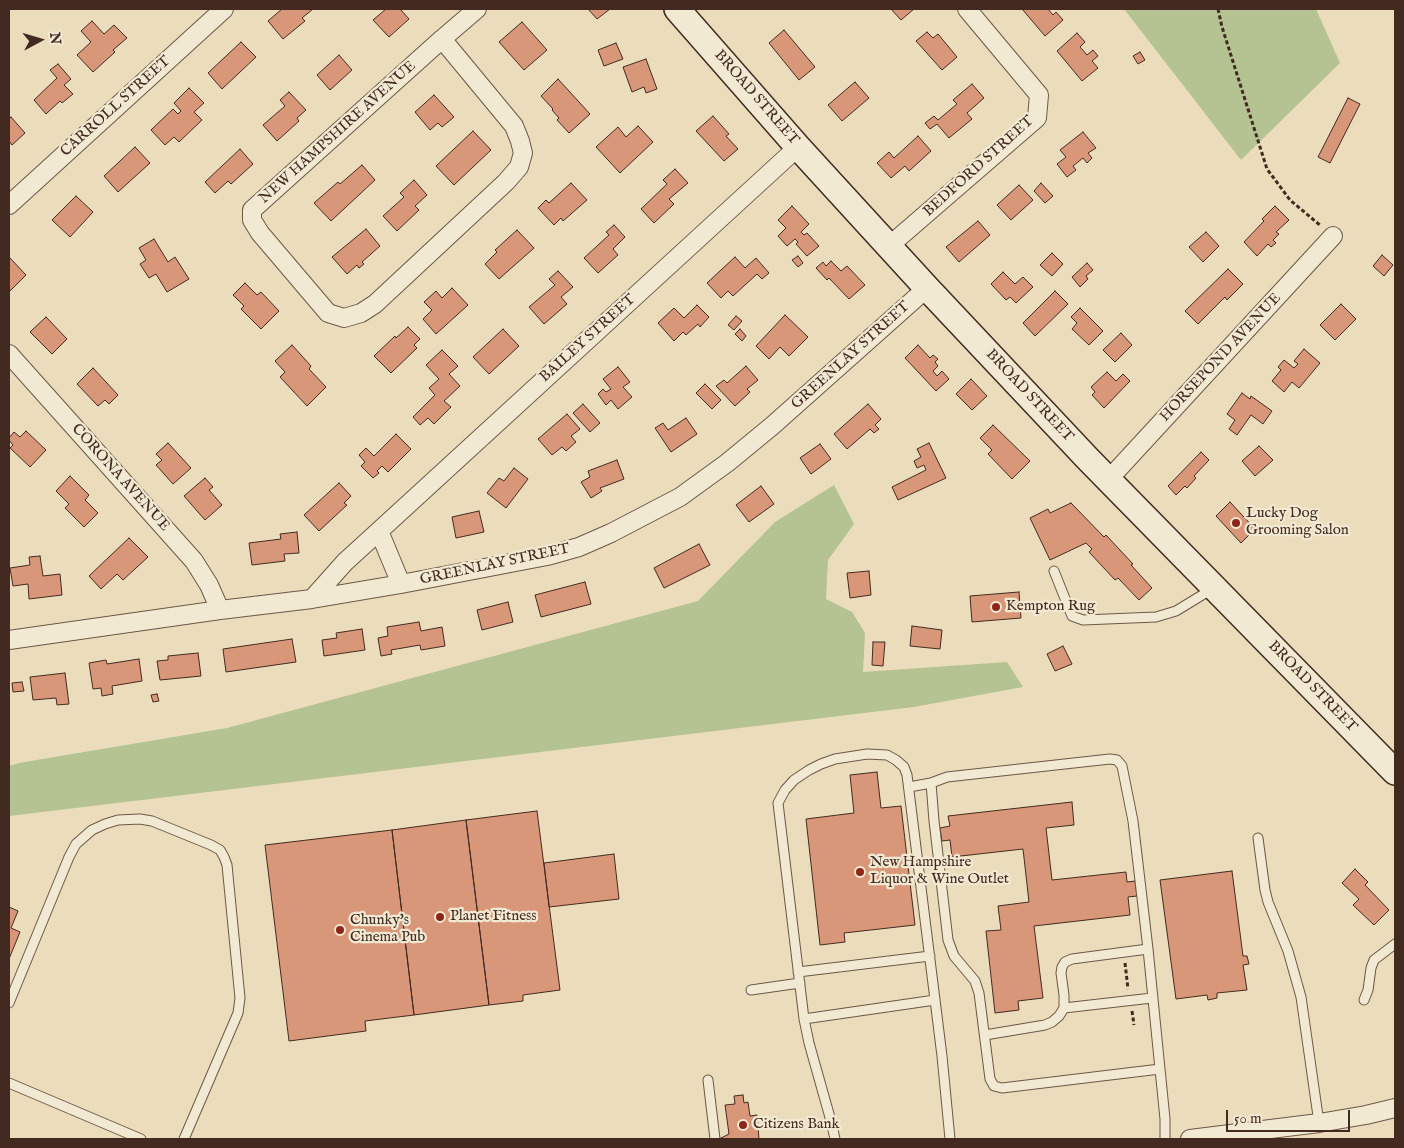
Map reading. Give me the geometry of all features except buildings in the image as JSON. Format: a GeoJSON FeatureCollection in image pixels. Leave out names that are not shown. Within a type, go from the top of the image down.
{"type":"FeatureCollection","features":[{"type":"Feature","properties":{"kind":"main road","name":"BROAD STREET"},"geometry":{"type":"LineString","coordinates":[[677,9],[798,147],[927,288],[1108,480],[1395,772]]}},
{"type":"Feature","properties":{"kind":"street","name":"CARROLL STREET"},"geometry":{"type":"LineString","coordinates":[[9,205],[224,9]]}},
{"type":"Feature","properties":{"kind":"street","name":"NEW HAMPSHIRE AVENUE"},"geometry":{"type":"LineString","coordinates":[[442,39],[514,126],[523,153],[519,167],[506,182],[375,304],[361,313],[344,318],[328,313],[260,233],[252,220],[252,210],[442,39],[476,9]]}},
{"type":"Feature","properties":{"kind":"street","name":"BEDFORD STREET"},"geometry":{"type":"LineString","coordinates":[[889,246],[1037,118],[1039,95],[967,9]]}},
{"type":"Feature","properties":{"kind":"street","name":"BAILEY STREET"},"geometry":{"type":"LineString","coordinates":[[312,599],[346,562],[379,531],[798,147]]}},
{"type":"Feature","properties":{"kind":"street","name":"HORSEPOND AVENUE"},"geometry":{"type":"LineString","coordinates":[[1108,480],[1333,236]]}},
{"type":"Feature","properties":{"kind":"street","name":"GREENLAY STREET"},"geometry":{"type":"LineString","coordinates":[[9,640],[312,599],[547,556],[579,547],[619,529],[680,496],[727,463],[772,426],[927,288]]}},
{"type":"Feature","properties":{"kind":"street","name":"CORONA AVENUE"},"geometry":{"type":"LineString","coordinates":[[9,354],[194,561],[209,585],[220,610]]}},
{"type":"Feature","properties":{"kind":"street"},"geometry":{"type":"LineString","coordinates":[[379,531],[401,584]]}},
{"type":"Feature","properties":{"kind":"street"},"geometry":{"type":"LineString","coordinates":[[1190,1139],[1318,1123],[1395,1108]]}},
{"type":"Feature","properties":{"kind":"lane"},"geometry":{"type":"LineString","coordinates":[[1054,571],[1072,616],[1082,620],[1156,617],[1176,611],[1215,587]]}},
{"type":"Feature","properties":{"kind":"lane"},"geometry":{"type":"LineString","coordinates":[[835,1139],[804,1019],[778,803],[785,790],[794,780],[809,770],[835,759],[866,754],[887,755],[904,767],[907,775],[942,1056],[950,1139]]}},
{"type":"Feature","properties":{"kind":"lane"},"geometry":{"type":"LineString","coordinates":[[909,787],[931,783],[947,777],[1110,759],[1117,760],[1122,766],[1133,821],[1148,949],[1165,1119],[1165,1139]]}},
{"type":"Feature","properties":{"kind":"lane"},"geometry":{"type":"LineString","coordinates":[[931,783],[948,940],[954,956],[974,981],[979,993],[990,1080],[994,1086],[1002,1088],[1160,1069]]}},
{"type":"Feature","properties":{"kind":"lane"},"geometry":{"type":"LineString","coordinates":[[9,1003],[69,857],[76,844],[88,833],[118,820],[140,819],[160,825],[220,850],[227,865],[240,998],[238,1013],[184,1139]]}},
{"type":"Feature","properties":{"kind":"lane"},"geometry":{"type":"LineString","coordinates":[[1258,838],[1268,902],[1288,951],[1300,997],[1318,1123]]}},
{"type":"Feature","properties":{"kind":"lane"},"geometry":{"type":"LineString","coordinates":[[1364,1000],[1374,960],[1395,944]]}},
{"type":"Feature","properties":{"kind":"lane"},"geometry":{"type":"LineString","coordinates":[[985,1035],[1045,1025],[1059,1016],[1064,1008],[1062,967],[1065,962],[1072,958],[1148,949]]}},
{"type":"Feature","properties":{"kind":"lane"},"geometry":{"type":"LineString","coordinates":[[798,972],[930,956]]}},
{"type":"Feature","properties":{"kind":"lane"},"geometry":{"type":"LineString","coordinates":[[751,990],[800,983]]}},
{"type":"Feature","properties":{"kind":"lane"},"geometry":{"type":"LineString","coordinates":[[1064,1008],[1152,998]]}},
{"type":"Feature","properties":{"kind":"lane"},"geometry":{"type":"LineString","coordinates":[[804,1019],[935,1000]]}},
{"type":"Feature","properties":{"kind":"lane"},"geometry":{"type":"LineString","coordinates":[[708,1080],[715,1139]]}},
{"type":"Feature","properties":{"kind":"lane"},"geometry":{"type":"LineString","coordinates":[[9,1082],[142,1139]]}},
{"type":"Feature","properties":{"kind":"path"},"geometry":{"type":"LineString","coordinates":[[1218,9],[1267,169],[1290,200],[1333,236]]}},
{"type":"Feature","properties":{"kind":"path"},"geometry":{"type":"LineString","coordinates":[[1125,963],[1128,989]]}},
{"type":"Feature","properties":{"kind":"path"},"geometry":{"type":"LineString","coordinates":[[1132,1010],[1134,1025]]}},
{"type":"Feature","properties":{"kind":"green space"},"geometry":{"type":"Polygon","coordinates":[[[1124,9],[1316,9],[1340,63],[1241,160],[1124,9]]]}},
{"type":"Feature","properties":{"kind":"green space"},"geometry":{"type":"Polygon","coordinates":[[[834,485],[854,524],[828,560],[826,599],[852,612],[865,633],[863,672],[1007,662],[1023,687],[914,707],[9,816],[9,766],[227,728],[698,601],[775,522],[834,485]]]}},
{"type":"Feature","properties":{"kind":"place","name":"Lucky Dog Grooming Salon"},"geometry":{"type":"Point","coordinates":[1236,523]}},
{"type":"Feature","properties":{"kind":"place","name":"Kempton Rug"},"geometry":{"type":"Point","coordinates":[996,607]}},
{"type":"Feature","properties":{"kind":"place","name":"New Hampshire Liquor & Wine Outlet"},"geometry":{"type":"Point","coordinates":[860,872]}},
{"type":"Feature","properties":{"kind":"place","name":"Planet Fitness"},"geometry":{"type":"Point","coordinates":[440,917]}},
{"type":"Feature","properties":{"kind":"place","name":"Chunky's Cinema Pub"},"geometry":{"type":"Point","coordinates":[340,930]}},
{"type":"Feature","properties":{"kind":"place","name":"Citizens Bank"},"geometry":{"type":"Point","coordinates":[743,1125]}}]}
